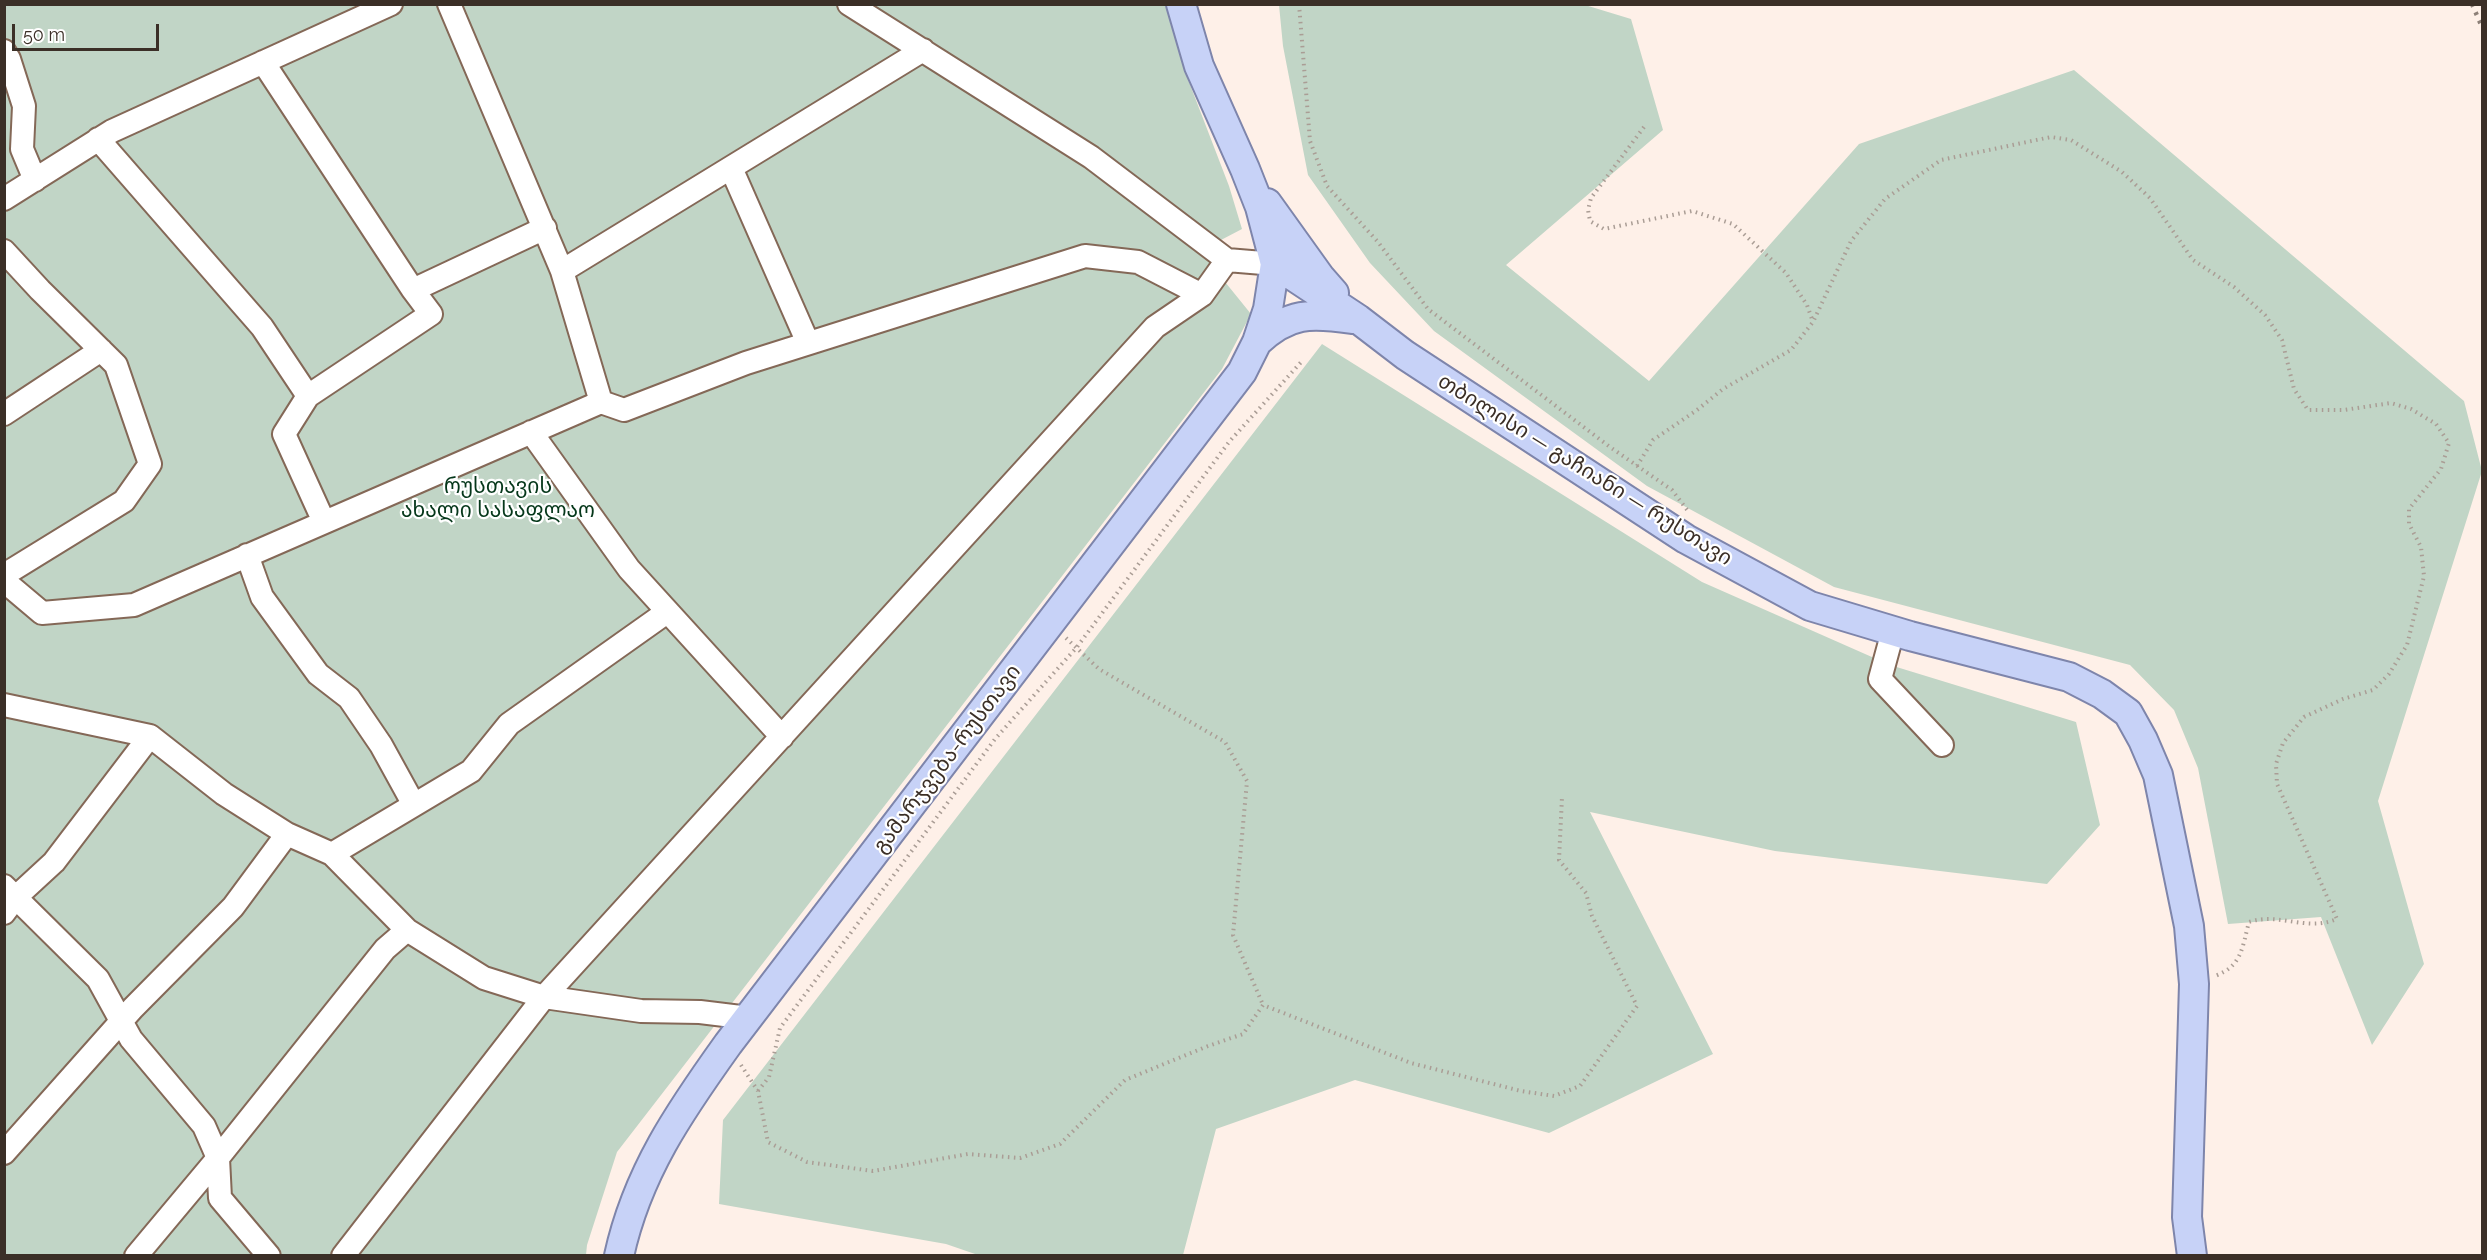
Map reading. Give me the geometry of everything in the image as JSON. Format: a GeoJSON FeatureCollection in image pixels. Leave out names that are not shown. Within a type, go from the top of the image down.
{"type":"FeatureCollection","features":[{"type":"Feature","properties":{"kind":"main road"},"geometry":{"type":"LineString","coordinates":[[1181,4],[1199,66],[1260,207],[1275,264]]}},
{"type":"Feature","properties":{"kind":"main road"},"geometry":{"type":"LineString","coordinates":[[1245,169],[1277,219],[1313,267],[1358,319]]}},
{"type":"Feature","properties":{"kind":"main road","name":"თბილისი — გაჩიანი — რუსთავი"},"geometry":{"type":"LineString","coordinates":[[1275,264],[1358,319],[1405,355],[1705,549],[1810,606],[1893,631],[2070,677],[2102,694],[2128,713],[2144,740],[2158,775],[2173,840],[2188,926],[2194,984],[2187,1217],[2192,1256]]}},
{"type":"Feature","properties":{"kind":"main road","name":"გამარჯვება-რუსთავი"},"geometry":{"type":"LineString","coordinates":[[619,1256],[635,1199],[655,1154],[687,1102],[728,1044],[1242,372],[1257,342],[1268,309],[1275,264]]}},
{"type":"Feature","properties":{"kind":"main road"},"geometry":{"type":"LineString","coordinates":[[1257,342],[1269,330],[1298,317],[1318,314],[1358,319]]}},
{"type":"Feature","properties":{"kind":"street"},"geometry":{"type":"LineString","coordinates":[[4,199],[112,131],[391,4]]}},
{"type":"Feature","properties":{"kind":"street"},"geometry":{"type":"LineString","coordinates":[[449,4],[562,271],[601,402]]}},
{"type":"Feature","properties":{"kind":"street"},"geometry":{"type":"LineString","coordinates":[[849,4],[1091,157],[1227,260],[1275,264]]}},
{"type":"Feature","properties":{"kind":"street"},"geometry":{"type":"LineString","coordinates":[[562,271],[923,50]]}},
{"type":"Feature","properties":{"kind":"street"},"geometry":{"type":"LineString","coordinates":[[4,51],[9,59],[24,106],[22,149],[35,180]]}},
{"type":"Feature","properties":{"kind":"street"},"geometry":{"type":"LineString","coordinates":[[263,62],[413,291],[431,314],[308,396],[284,434],[324,522]]}},
{"type":"Feature","properties":{"kind":"street"},"geometry":{"type":"LineString","coordinates":[[98,140],[262,327],[308,396]]}},
{"type":"Feature","properties":{"kind":"street"},"geometry":{"type":"LineString","coordinates":[[730,168],[808,344]]}},
{"type":"Feature","properties":{"kind":"street"},"geometry":{"type":"LineString","coordinates":[[413,291],[545,228]]}},
{"type":"Feature","properties":{"kind":"street"},"geometry":{"type":"LineString","coordinates":[[4,251],[116,365],[150,464],[124,501],[4,575]]}},
{"type":"Feature","properties":{"kind":"street"},"geometry":{"type":"LineString","coordinates":[[4,581],[42,613],[134,605],[601,402],[624,410],[746,363],[1085,256],[1138,262],[1202,295]]}},
{"type":"Feature","properties":{"kind":"street"},"geometry":{"type":"LineString","coordinates":[[343,1256],[544,998],[1155,327],[1202,295],[1227,260]]}},
{"type":"Feature","properties":{"kind":"street"},"geometry":{"type":"LineString","coordinates":[[4,414],[101,350]]}},
{"type":"Feature","properties":{"kind":"street"},"geometry":{"type":"LineString","coordinates":[[531,432],[628,569],[782,737]]}},
{"type":"Feature","properties":{"kind":"street"},"geometry":{"type":"LineString","coordinates":[[247,555],[262,597],[318,674],[350,698],[381,746],[414,805]]}},
{"type":"Feature","properties":{"kind":"street"},"geometry":{"type":"LineString","coordinates":[[332,854],[471,771],[509,724],[667,612]]}},
{"type":"Feature","properties":{"kind":"street"},"geometry":{"type":"LineString","coordinates":[[1893,631],[1880,679],[1942,745]]}},
{"type":"Feature","properties":{"kind":"street"},"geometry":{"type":"LineString","coordinates":[[4,705],[150,736],[224,794],[287,834],[332,854],[407,930],[484,978],[544,998],[641,1011],[700,1012],[749,1018]]}},
{"type":"Feature","properties":{"kind":"street"},"geometry":{"type":"LineString","coordinates":[[150,736],[54,862],[8,899],[98,979],[131,1039],[204,1126],[218,1158],[220,1198],[269,1256]]}},
{"type":"Feature","properties":{"kind":"street"},"geometry":{"type":"LineString","coordinates":[[4,1153],[121,1022],[233,907],[287,834]]}},
{"type":"Feature","properties":{"kind":"street"},"geometry":{"type":"LineString","coordinates":[[135,1256],[218,1158],[385,949],[407,930]]}},
{"type":"Feature","properties":{"kind":"path"},"geometry":{"type":"LineString","coordinates":[[1299,4],[1310,141],[1327,186],[1378,242],[1428,309],[1672,490],[1700,526],[1705,549]]}},
{"type":"Feature","properties":{"kind":"path"},"geometry":{"type":"LineString","coordinates":[[1644,127],[1592,198],[1588,210],[1590,220],[1604,229],[1692,211],[1733,225],[1786,273],[1807,305],[1813,322]]}},
{"type":"Feature","properties":{"kind":"path"},"geometry":{"type":"LineString","coordinates":[[1638,466],[1653,440],[1723,389],[1791,350],[1813,322],[1851,241],[1885,199],[1941,160],[2051,137],[2072,140],[2122,172],[2150,198],[2193,260],[2234,287],[2265,315],[2282,340],[2294,389],[2308,410],[2344,410],[2391,403],[2410,409],[2436,424],[2449,443],[2441,469],[2409,509],[2409,524],[2421,546],[2424,576],[2407,645],[2389,674],[2373,690],[2343,699],[2304,717],[2283,743],[2276,764],[2277,784],[2337,919],[2322,925],[2261,918],[2249,922],[2242,950],[2234,967],[2194,984]]}},
{"type":"Feature","properties":{"kind":"path"},"geometry":{"type":"LineString","coordinates":[[758,1091],[769,1077],[780,1028],[995,739],[1077,647],[1229,442],[1303,360]]}},
{"type":"Feature","properties":{"kind":"path"},"geometry":{"type":"LineString","coordinates":[[1051,624],[1099,669],[1225,742],[1247,781],[1233,935],[1263,1005],[1411,1063],[1521,1091],[1554,1096],[1580,1086],[1637,1006],[1592,916],[1586,893],[1559,860],[1562,797]]}},
{"type":"Feature","properties":{"kind":"path"},"geometry":{"type":"LineString","coordinates":[[728,1044],[758,1091],[768,1142],[807,1162],[873,1171],[968,1154],[1020,1158],[1060,1144],[1125,1080],[1243,1034],[1263,1005]]}},
{"type":"Feature","properties":{"kind":"green space","name":"რუსთავის ახალი სასაფლაო"},"geometry":{"type":"Polygon","coordinates":[[[5,5],[1167,5],[1184,69],[1229,186],[1242,229],[1200,251],[1251,314],[1222,369],[617,1152],[587,1245],[586,1255],[5,1256],[5,5]]]}},
{"type":"Feature","properties":{"kind":"green space"},"geometry":{"type":"Polygon","coordinates":[[[1279,5],[1585,5],[1631,19],[1663,130],[1506,265],[1649,381],[1859,144],[2074,70],[2464,401],[2482,471],[2378,801],[2424,964],[2372,1045],[2321,917],[2228,924],[2198,768],[2174,710],[2130,665],[1834,587],[1647,486],[1434,331],[1370,263],[1308,175],[1283,46],[1279,5]]]}},
{"type":"Feature","properties":{"kind":"green space"},"geometry":{"type":"Polygon","coordinates":[[[1322,344],[1702,582],[1890,665],[2076,722],[2100,825],[2047,884],[1775,851],[1590,812],[1713,1054],[1549,1133],[1355,1080],[1216,1129],[1183,1255],[978,1255],[946,1244],[719,1204],[723,1120],[1322,344]]]}},
{"type":"Feature","properties":{"kind":"railway"},"geometry":{"type":"LineString","coordinates":[[2472,4],[2482,27]]}}]}
